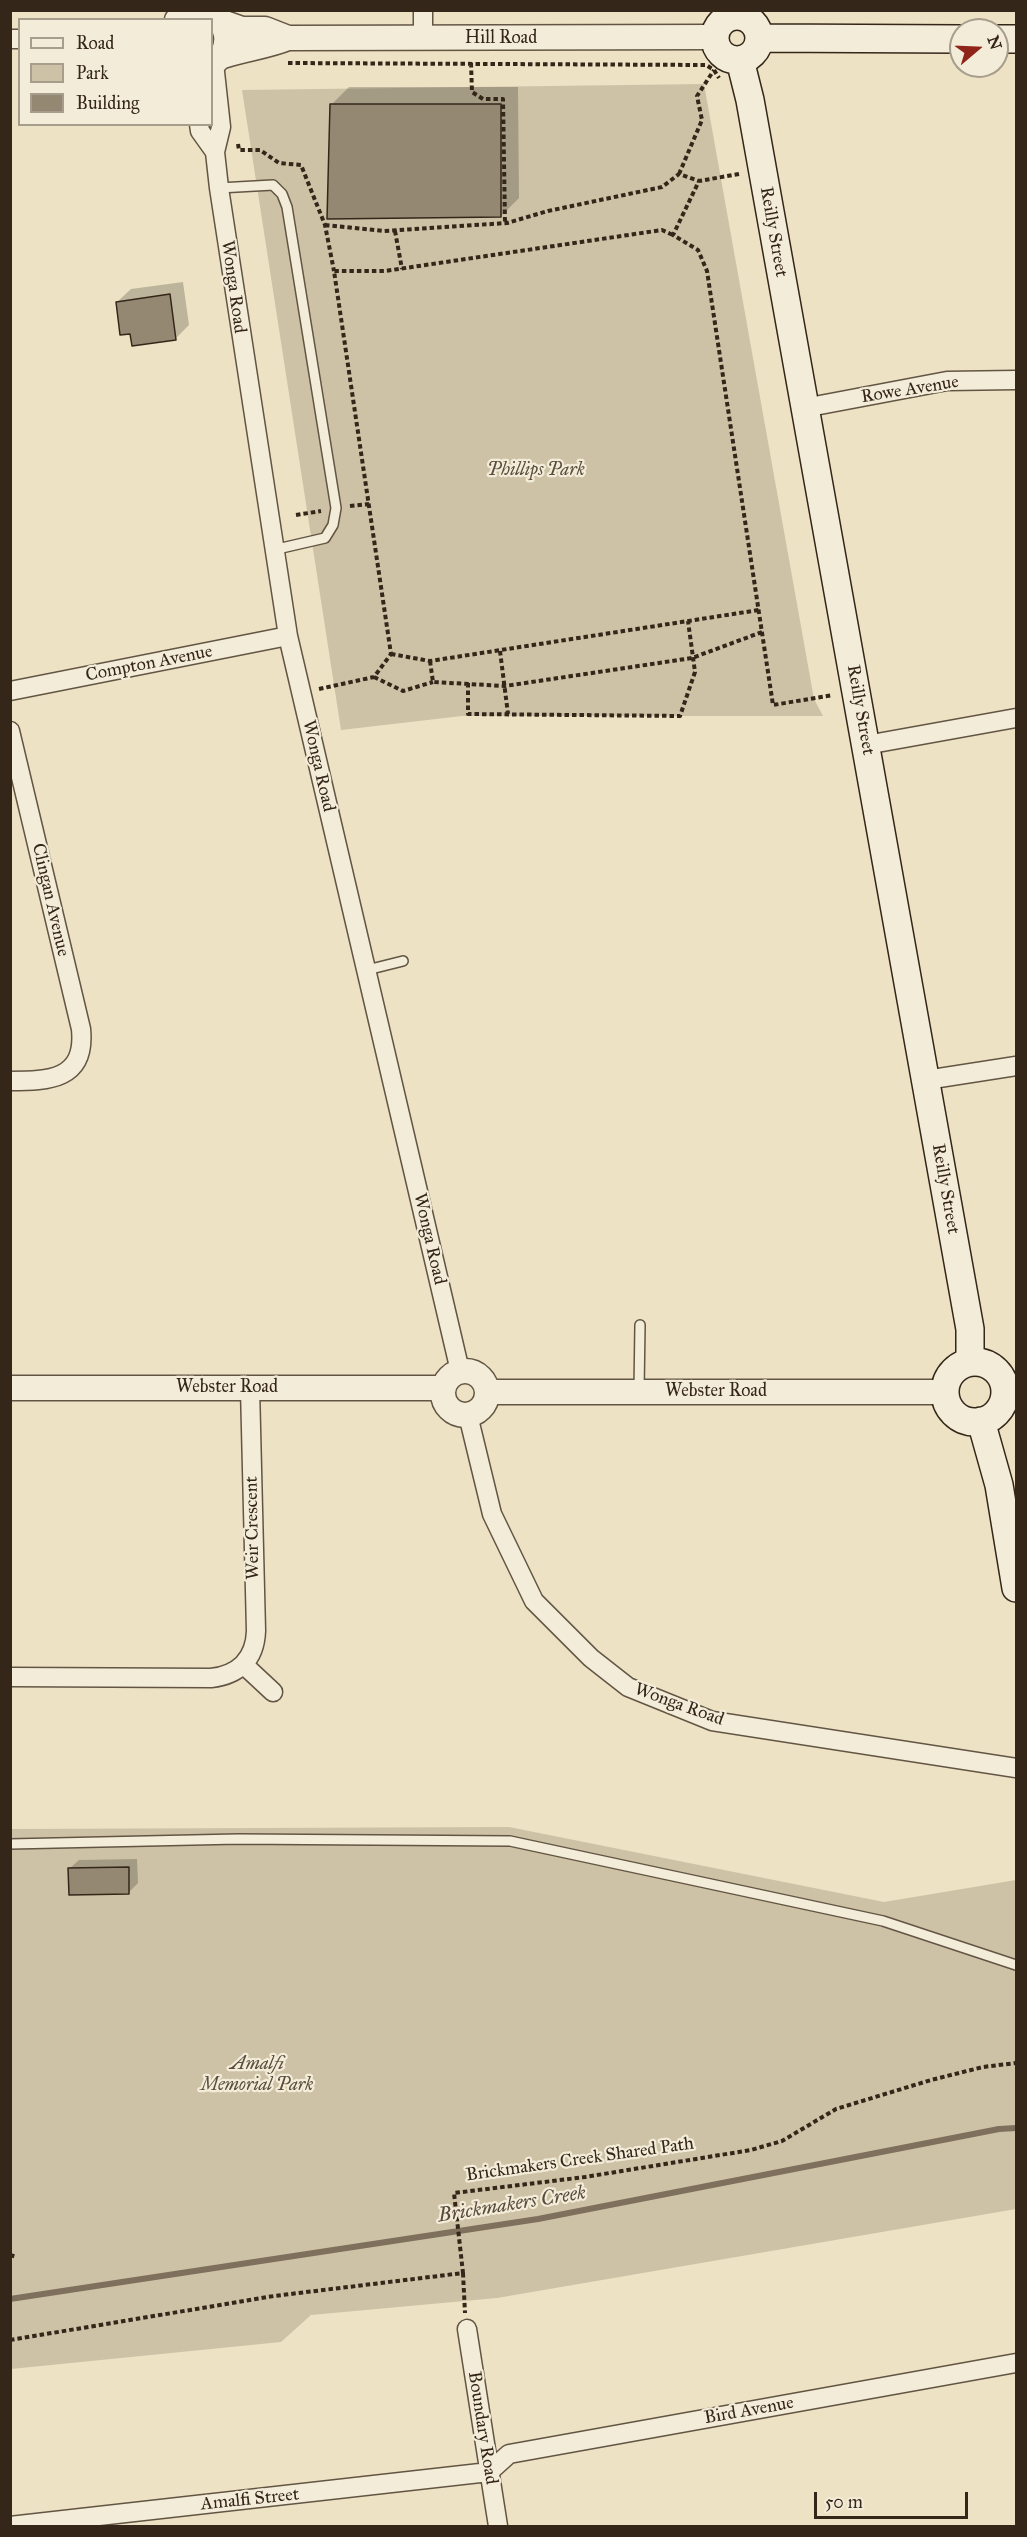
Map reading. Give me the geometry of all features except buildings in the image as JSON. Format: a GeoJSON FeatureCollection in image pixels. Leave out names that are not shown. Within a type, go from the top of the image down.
{"type":"FeatureCollection","features":[{"type":"Feature","properties":{"kind":"main road"},"geometry":{"type":"LineString","coordinates":[[747,18],[758,30],[759,38],[754,53],[740,60],[732,60],[720,51],[725,21],[747,18]]}},
{"type":"Feature","properties":{"kind":"main road"},"geometry":{"type":"LineString","coordinates":[[759,38],[949,39]]}},
{"type":"Feature","properties":{"kind":"main road","name":"Reilly Street"},"geometry":{"type":"LineString","coordinates":[[740,60],[750,100],[970,1329],[970,1362]]}},
{"type":"Feature","properties":{"kind":"main road"},"geometry":{"type":"LineString","coordinates":[[970,1362],[990,1365],[998,1371],[1011,1389],[1000,1410],[981,1422],[971,1422],[953,1412],[945,1392],[952,1372],[970,1362]]}},
{"type":"Feature","properties":{"kind":"main road"},"geometry":{"type":"LineString","coordinates":[[981,1422],[999,1485],[1017,1588]]}},
{"type":"Feature","properties":{"kind":"street"},"geometry":{"type":"LineString","coordinates":[[423,10],[423,39]]}},
{"type":"Feature","properties":{"kind":"street","name":"Hill Road"},"geometry":{"type":"LineString","coordinates":[[213,19],[242,29],[265,29],[288,38],[423,39],[725,21]]}},
{"type":"Feature","properties":{"kind":"street"},"geometry":{"type":"LineString","coordinates":[[213,27],[227,40],[215,61]]}},
{"type":"Feature","properties":{"kind":"street","name":"Hill Road"},"geometry":{"type":"LineString","coordinates":[[215,61],[246,48],[267,47],[288,38]]}},
{"type":"Feature","properties":{"kind":"street","name":"Wonga Road"},"geometry":{"type":"LineString","coordinates":[[215,61],[221,127],[215,152],[219,188],[288,636],[367,970],[451,1380]]}},
{"type":"Feature","properties":{"kind":"street","name":"Wonga Road"},"geometry":{"type":"LineString","coordinates":[[199,126],[200,131],[215,152]]}},
{"type":"Feature","properties":{"kind":"street","name":"Rowe Avenue"},"geometry":{"type":"LineString","coordinates":[[804,408],[946,381],[1017,380]]}},
{"type":"Feature","properties":{"kind":"street","name":"Compton Avenue"},"geometry":{"type":"LineString","coordinates":[[10,691],[288,636]]}},
{"type":"Feature","properties":{"kind":"street"},"geometry":{"type":"LineString","coordinates":[[866,745],[1017,718]]}},
{"type":"Feature","properties":{"kind":"street","name":"Clingan Avenue"},"geometry":{"type":"LineString","coordinates":[[10,731],[81,1029],[82,1046],[71,1068],[48,1080],[10,1081]]}},
{"type":"Feature","properties":{"kind":"street"},"geometry":{"type":"LineString","coordinates":[[926,1080],[1017,1066]]}},
{"type":"Feature","properties":{"kind":"street"},"geometry":{"type":"LineString","coordinates":[[475,1373],[485,1384],[487,1392],[480,1409],[468,1415],[454,1413],[448,1408],[444,1402],[451,1380],[475,1373]]}},
{"type":"Feature","properties":{"kind":"street","name":"Webster Road"},"geometry":{"type":"LineString","coordinates":[[10,1388],[250,1388],[451,1380]]}},
{"type":"Feature","properties":{"kind":"street","name":"Weir Crescent"},"geometry":{"type":"LineString","coordinates":[[244,1665],[253,1650],[256,1631],[250,1388]]}},
{"type":"Feature","properties":{"kind":"street","name":"Webster Road"},"geometry":{"type":"LineString","coordinates":[[487,1392],[945,1392]]}},
{"type":"Feature","properties":{"kind":"street","name":"Wonga Road"},"geometry":{"type":"LineString","coordinates":[[468,1415],[492,1514],[534,1601],[591,1658],[628,1687],[712,1721],[1017,1768]]}},
{"type":"Feature","properties":{"kind":"street"},"geometry":{"type":"LineString","coordinates":[[10,1677],[210,1678],[229,1675],[244,1665],[273,1692]]}},
{"type":"Feature","properties":{"kind":"street","name":"Boundary Road"},"geometry":{"type":"LineString","coordinates":[[467,2329],[498,2526]]}},
{"type":"Feature","properties":{"kind":"street","name":"Bird Avenue"},"geometry":{"type":"LineString","coordinates":[[489,2472],[509,2454],[1017,2363]]}},
{"type":"Feature","properties":{"kind":"street","name":"Amalfi Street"},"geometry":{"type":"LineString","coordinates":[[10,2526],[489,2472]]}},
{"type":"Feature","properties":{"kind":"lane"},"geometry":{"type":"LineString","coordinates":[[219,188],[273,185],[282,194],[287,207],[336,508],[333,525],[325,538],[273,550]]}},
{"type":"Feature","properties":{"kind":"lane"},"geometry":{"type":"LineString","coordinates":[[367,970],[403,961]]}},
{"type":"Feature","properties":{"kind":"lane"},"geometry":{"type":"LineString","coordinates":[[639,1392],[640,1325]]}},
{"type":"Feature","properties":{"kind":"lane"},"geometry":{"type":"LineString","coordinates":[[10,1844],[238,1839],[510,1841],[883,1921],[1017,1965]]}},
{"type":"Feature","properties":{"kind":"path"},"geometry":{"type":"LineString","coordinates":[[277,63],[706,64],[714,70],[722,83]]}},
{"type":"Feature","properties":{"kind":"path"},"geometry":{"type":"LineString","coordinates":[[471,63],[472,92],[483,99],[503,99],[505,223]]}},
{"type":"Feature","properties":{"kind":"path"},"geometry":{"type":"LineString","coordinates":[[325,225],[395,231],[505,223],[548,211],[663,187],[679,174],[702,120],[697,96],[714,70]]}},
{"type":"Feature","properties":{"kind":"path"},"geometry":{"type":"LineString","coordinates":[[237,141],[239,150],[260,150],[279,164],[302,165],[325,225],[334,271],[391,654],[374,677]]}},
{"type":"Feature","properties":{"kind":"path"},"geometry":{"type":"LineString","coordinates":[[738,163],[742,185]]}},
{"type":"Feature","properties":{"kind":"path"},"geometry":{"type":"LineString","coordinates":[[679,174],[699,181],[740,174]]}},
{"type":"Feature","properties":{"kind":"path"},"geometry":{"type":"LineString","coordinates":[[673,236],[699,181]]}},
{"type":"Feature","properties":{"kind":"path"},"geometry":{"type":"LineString","coordinates":[[334,271],[402,269],[662,230],[698,250],[707,271],[773,705],[833,696],[831,684]]}},
{"type":"Feature","properties":{"kind":"path"},"geometry":{"type":"LineString","coordinates":[[395,231],[402,269]]}},
{"type":"Feature","properties":{"kind":"path"},"geometry":{"type":"LineString","coordinates":[[391,654],[430,661],[759,610]]}},
{"type":"Feature","properties":{"kind":"path"},"geometry":{"type":"LineString","coordinates":[[468,683],[468,714],[680,716],[695,672],[688,621]]}},
{"type":"Feature","properties":{"kind":"path"},"geometry":{"type":"LineString","coordinates":[[300,693],[374,677],[403,691],[433,682],[505,686],[692,658],[762,632]]}},
{"type":"Feature","properties":{"kind":"path"},"geometry":{"type":"LineString","coordinates":[[500,651],[508,714]]}},
{"type":"Feature","properties":{"kind":"path"},"geometry":{"type":"LineString","coordinates":[[430,661],[433,682]]}},
{"type":"Feature","properties":{"kind":"path","name":"Brickmakers Creek Shared Path"},"geometry":{"type":"LineString","coordinates":[[463,2273],[454,2193],[585,2177],[752,2150],[782,2141],[836,2109],[847,2105],[983,2067],[1017,2063]]}},
{"type":"Feature","properties":{"kind":"path"},"geometry":{"type":"LineString","coordinates":[[10,2255],[17,2257]]}},
{"type":"Feature","properties":{"kind":"path"},"geometry":{"type":"LineString","coordinates":[[10,2340],[274,2296],[463,2273],[467,2329]]}},
{"type":"Feature","properties":{"kind":"green space","name":"Phillips Park"},"geometry":{"type":"Polygon","coordinates":[[[704,84],[814,699],[823,716],[462,716],[341,730],[242,90],[704,84]]]}},
{"type":"Feature","properties":{"kind":"green space","name":"Amalfi Memorial Park"},"geometry":{"type":"Polygon","coordinates":[[[509,1827],[884,1902],[1016,1880],[1016,2209],[497,2298],[311,2315],[281,2342],[11,2369],[11,1829],[509,1827]]]}},
{"type":"Feature","properties":{"kind":"waterway","name":"Brickmakers Creek"},"geometry":{"type":"LineString","coordinates":[[10,2299],[538,2219],[999,2129],[1016,2128]]}}]}
